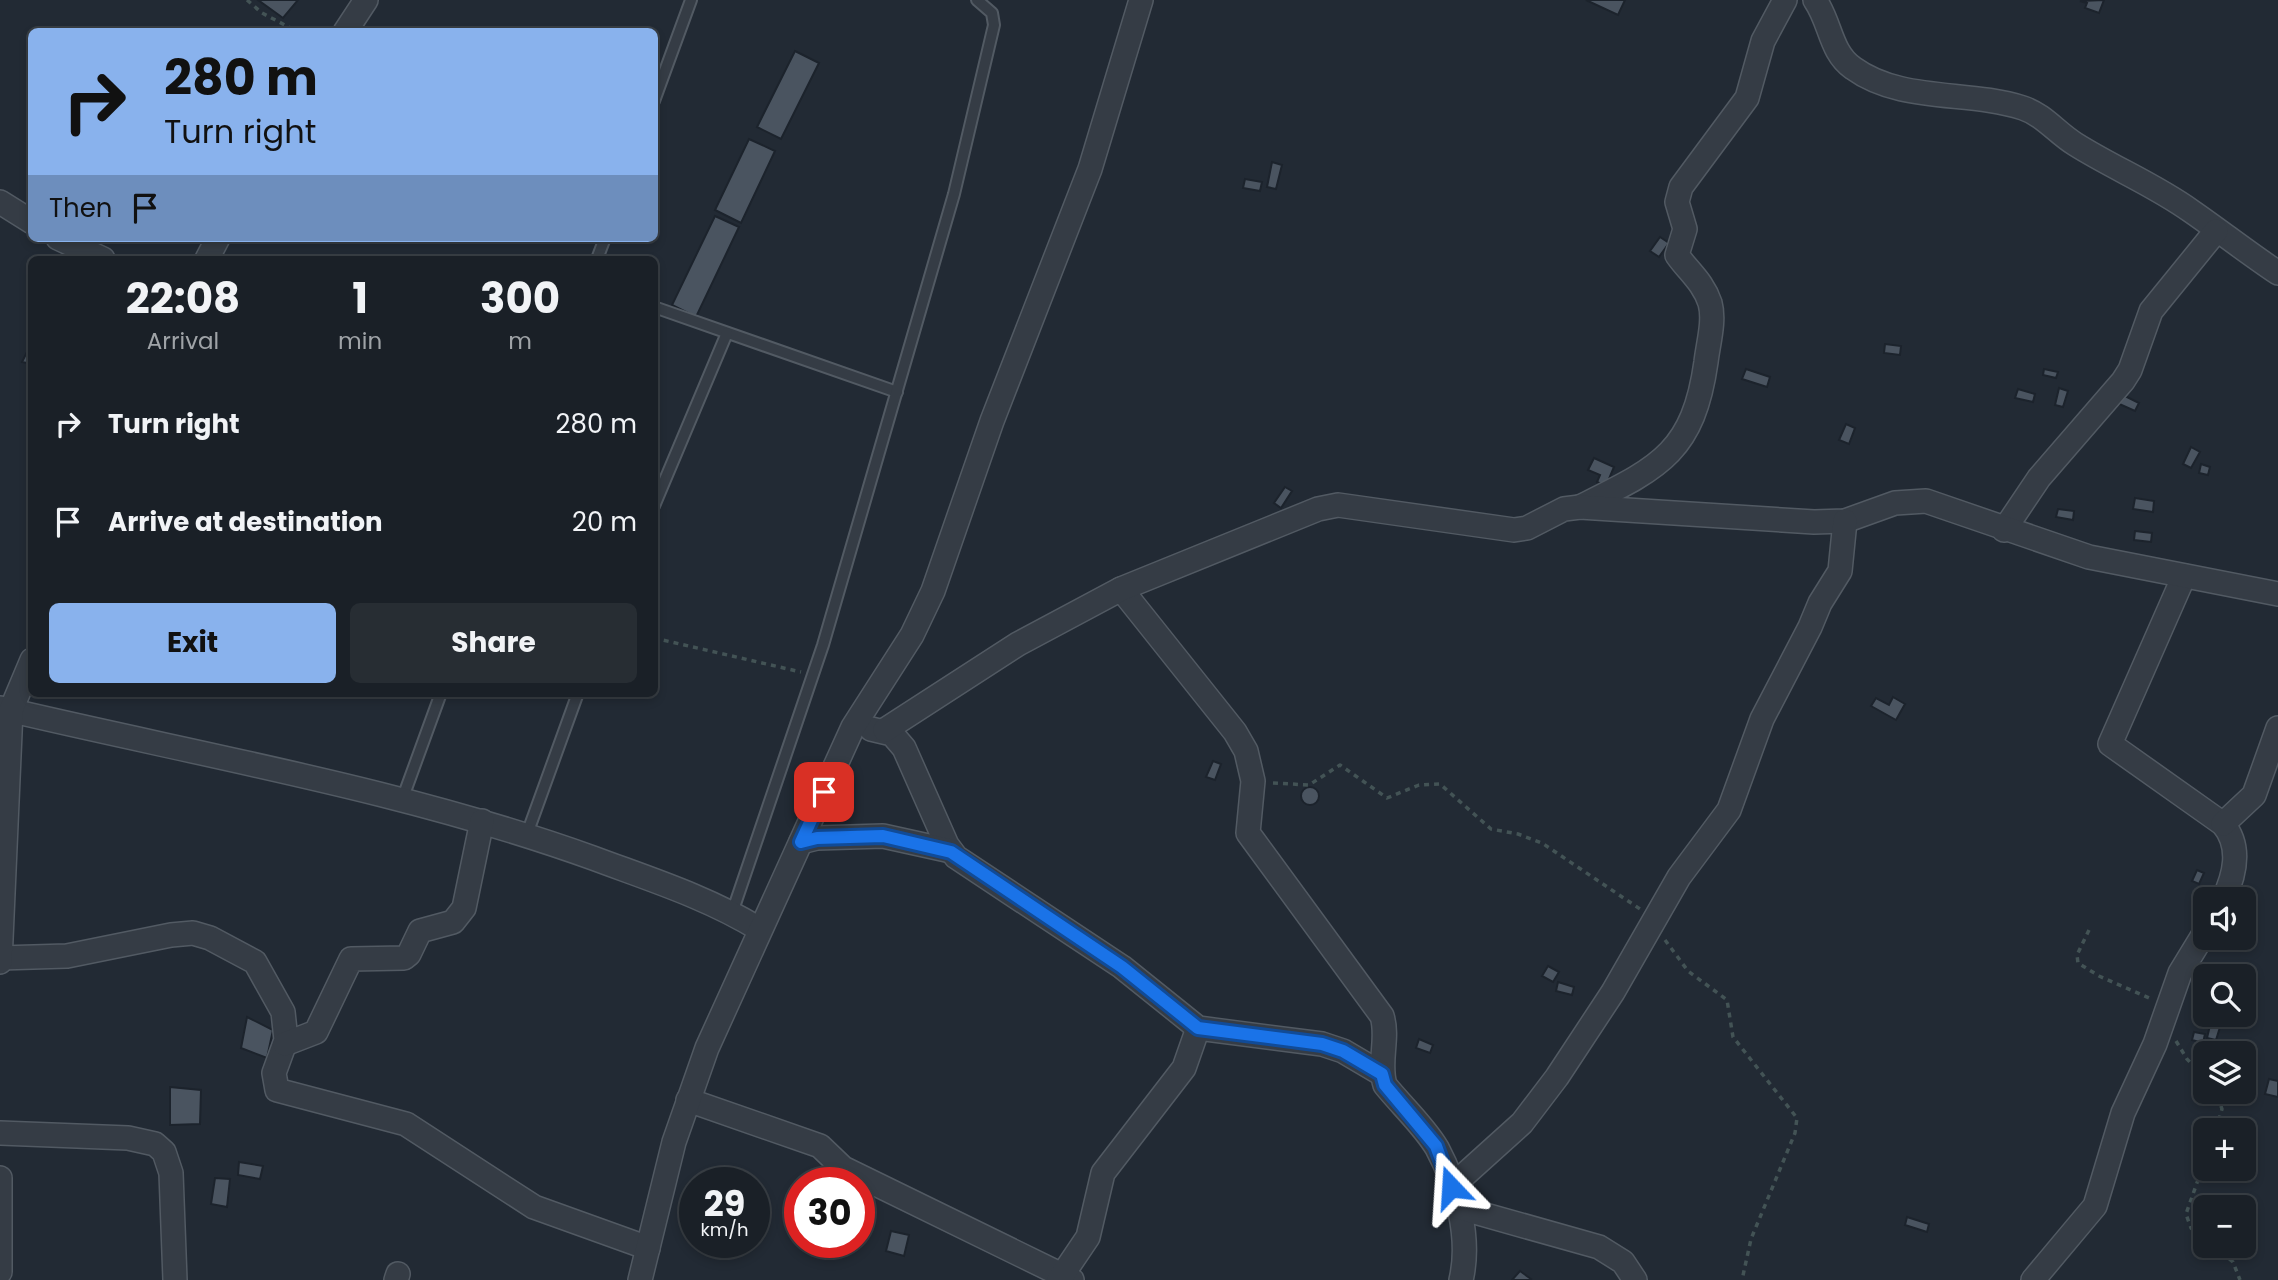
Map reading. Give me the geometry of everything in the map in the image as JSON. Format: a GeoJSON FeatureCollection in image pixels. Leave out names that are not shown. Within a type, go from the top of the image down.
{"type":"FeatureCollection","features":[{"type":"Feature","properties":{"kind":"street"},"geometry":{"type":"LineString","coordinates":[[348,28],[366,0]]}},
{"type":"Feature","properties":{"kind":"street"},"geometry":{"type":"LineString","coordinates":[[640,1280],[688,1100],[758,929],[853,727],[912,635],[933,591],[992,421],[1090,169],[1141,0]]}},
{"type":"Feature","properties":{"kind":"street"},"geometry":{"type":"LineString","coordinates":[[1580,507],[1661,461],[1681,441],[1692,424],[1702,390],[1712,317],[1699,280],[1677,255],[1685,229],[1678,196],[1686,177],[1727,128],[1747,98],[1763,41],[1785,0]]}},
{"type":"Feature","properties":{"kind":"street"},"geometry":{"type":"LineString","coordinates":[[1815,0],[1825,15],[1840,57],[1869,79],[1906,89],[1991,101],[2029,111],[2073,143],[2191,211],[2216,232],[2278,272]]}},
{"type":"Feature","properties":{"kind":"street"},"geometry":{"type":"LineString","coordinates":[[0,202],[28,220]]}},
{"type":"Feature","properties":{"kind":"street"},"geometry":{"type":"LineString","coordinates":[[2004,530],[2039,478],[2123,381],[2156,303],[2181,277],[2216,232]]}},
{"type":"Feature","properties":{"kind":"street"},"geometry":{"type":"LineString","coordinates":[[67,242],[97,256]]}},
{"type":"Feature","properties":{"kind":"street"},"geometry":{"type":"LineString","coordinates":[[885,730],[1018,644],[1121,589],[1228,544],[1329,506],[1514,530],[1527,528],[1564,509],[1580,507],[1770,520],[1844,521],[1895,503],[1926,502],[2089,557],[2278,594]]}},
{"type":"Feature","properties":{"kind":"street"},"geometry":{"type":"LineString","coordinates":[[1454,1197],[1529,1114],[1581,1043],[1655,922],[1679,877],[1708,841],[1734,800],[1762,719],[1820,603],[1840,571],[1844,521]]}},
{"type":"Feature","properties":{"kind":"street"},"geometry":{"type":"LineString","coordinates":[[2184,576],[2110,744],[2223,824],[2236,846],[2230,887]]}},
{"type":"Feature","properties":{"kind":"street"},"geometry":{"type":"LineString","coordinates":[[1121,589],[1235,732],[1246,751],[1253,781],[1248,833],[1382,1016],[1385,1024],[1382,1074],[1385,1085],[1436,1146],[1454,1197],[1466,1260],[1461,1280]]}},
{"type":"Feature","properties":{"kind":"street"},"geometry":{"type":"LineString","coordinates":[[28,668],[6,709],[0,960],[67,957],[171,935],[200,934],[239,952],[259,967],[283,1012],[287,1028],[274,1079],[277,1090],[406,1124],[534,1207],[649,1248]]}},
{"type":"Feature","properties":{"kind":"street"},"geometry":{"type":"LineString","coordinates":[[6,709],[402,800],[527,834],[732,913],[758,929]]}},
{"type":"Feature","properties":{"kind":"street"},"geometry":{"type":"LineString","coordinates":[[853,727],[885,730],[904,748],[951,852]]}},
{"type":"Feature","properties":{"kind":"street"},"geometry":{"type":"LineString","coordinates":[[2223,824],[2254,795],[2278,728]]}},
{"type":"Feature","properties":{"kind":"street"},"geometry":{"type":"LineString","coordinates":[[285,1044],[316,1032],[351,959],[404,958],[409,954],[420,931],[453,922],[460,915],[482,821]]}},
{"type":"Feature","properties":{"kind":"street"},"geometry":{"type":"LineString","coordinates":[[801,842],[830,837],[883,836],[951,852],[1122,967],[1198,1028],[1322,1044],[1343,1051],[1382,1074]]}},
{"type":"Feature","properties":{"kind":"street"},"geometry":{"type":"LineString","coordinates":[[2033,1280],[2095,1206],[2123,1113],[2166,1015],[2180,973],[2194,950]]}},
{"type":"Feature","properties":{"kind":"street"},"geometry":{"type":"LineString","coordinates":[[688,1100],[820,1146],[844,1168],[964,1229],[994,1239],[1064,1278],[1088,1237],[1103,1173],[1184,1068],[1198,1028]]}},
{"type":"Feature","properties":{"kind":"street"},"geometry":{"type":"LineString","coordinates":[[0,1133],[128,1138],[155,1144],[164,1152],[171,1173],[175,1280]]}},
{"type":"Feature","properties":{"kind":"street"},"geometry":{"type":"LineString","coordinates":[[0,1178],[0,1272]]}},
{"type":"Feature","properties":{"kind":"street"},"geometry":{"type":"LineString","coordinates":[[1454,1197],[1599,1247],[1623,1262],[1635,1280]]}},
{"type":"Feature","properties":{"kind":"lane"},"geometry":{"type":"LineString","coordinates":[[658,90],[691,0]]}},
{"type":"Feature","properties":{"kind":"lane"},"geometry":{"type":"LineString","coordinates":[[732,913],[813,675],[954,194],[990,44],[992,13],[977,0]]}},
{"type":"Feature","properties":{"kind":"lane"},"geometry":{"type":"LineString","coordinates":[[658,308],[897,392]]}},
{"type":"Feature","properties":{"kind":"lane"},"geometry":{"type":"LineString","coordinates":[[658,497],[727,333]]}},
{"type":"Feature","properties":{"kind":"lane"},"geometry":{"type":"LineString","coordinates":[[402,800],[440,697]]}},
{"type":"Feature","properties":{"kind":"lane"},"geometry":{"type":"LineString","coordinates":[[527,834],[577,697]]}},
{"type":"Feature","properties":{"kind":"path"},"geometry":{"type":"LineString","coordinates":[[247,0],[292,28]]}},
{"type":"Feature","properties":{"kind":"path"},"geometry":{"type":"LineString","coordinates":[[658,639],[813,675]]}},
{"type":"Feature","properties":{"kind":"path"},"geometry":{"type":"LineString","coordinates":[[1253,781],[1309,785],[1340,765],[1387,798],[1419,785],[1440,784],[1491,829],[1518,834],[1542,843],[1655,922],[1688,971],[1727,1000],[1733,1037],[1797,1118],[1795,1133],[1751,1239],[1742,1280]]}},
{"type":"Feature","properties":{"kind":"path"},"geometry":{"type":"LineString","coordinates":[[2089,930],[2077,955],[2078,963],[2099,976],[2154,1001],[2166,1015],[2187,1059],[2193,1065]]}},
{"type":"Feature","properties":{"kind":"path"},"geometry":{"type":"LineString","coordinates":[[2193,1229],[2186,1214],[2198,1181]]}},
{"type":"Feature","properties":{"kind":"path"},"geometry":{"type":"LineString","coordinates":[[2228,1258],[2233,1262],[2240,1280]]}},
{"type":"Feature","properties":{"kind":"building"},"geometry":{"type":"Polygon","coordinates":[[[258,0],[298,0],[283,18],[258,0]]]}},
{"type":"Feature","properties":{"kind":"building"},"geometry":{"type":"Polygon","coordinates":[[[1586,0],[1625,0],[1618,15],[1586,0]]]}},
{"type":"Feature","properties":{"kind":"building"},"geometry":{"type":"Polygon","coordinates":[[[2104,0],[2099,13],[2085,8],[2087,3],[2080,1],[2104,0]]]}},
{"type":"Feature","properties":{"kind":"building"},"geometry":{"type":"Polygon","coordinates":[[[795,51],[819,63],[781,139],[757,127],[795,51]]]}},
{"type":"Feature","properties":{"kind":"building"},"geometry":{"type":"Polygon","coordinates":[[[749,139],[775,151],[741,223],[715,210],[749,139]]]}},
{"type":"Feature","properties":{"kind":"building"},"geometry":{"type":"Polygon","coordinates":[[[1272,162],[1282,165],[1276,189],[1267,187],[1272,162]]]}},
{"type":"Feature","properties":{"kind":"building"},"geometry":{"type":"Polygon","coordinates":[[[1245,179],[1262,182],[1260,191],[1243,188],[1245,179]]]}},
{"type":"Feature","properties":{"kind":"building"},"geometry":{"type":"Polygon","coordinates":[[[715,216],[739,227],[696,317],[672,305],[715,216]]]}},
{"type":"Feature","properties":{"kind":"building"},"geometry":{"type":"Polygon","coordinates":[[[1660,237],[1669,243],[1659,257],[1650,251],[1660,237]]]}},
{"type":"Feature","properties":{"kind":"building"},"geometry":{"type":"Polygon","coordinates":[[[1885,344],[1901,346],[1900,355],[1884,353],[1885,344]]]}},
{"type":"Feature","properties":{"kind":"building"},"geometry":{"type":"Polygon","coordinates":[[[28,350],[28,363],[22,362],[28,350]]]}},
{"type":"Feature","properties":{"kind":"building"},"geometry":{"type":"Polygon","coordinates":[[[1746,369],[1770,377],[1767,387],[1742,379],[1746,369]]]}},
{"type":"Feature","properties":{"kind":"building"},"geometry":{"type":"Polygon","coordinates":[[[2044,369],[2058,372],[2056,378],[2043,375],[2044,369]]]}},
{"type":"Feature","properties":{"kind":"building"},"geometry":{"type":"Polygon","coordinates":[[[2059,388],[2068,391],[2063,407],[2055,405],[2059,388]]]}},
{"type":"Feature","properties":{"kind":"building"},"geometry":{"type":"Polygon","coordinates":[[[2018,389],[2035,394],[2033,402],[2015,398],[2018,389]]]}},
{"type":"Feature","properties":{"kind":"building"},"geometry":{"type":"Polygon","coordinates":[[[2121,394],[2139,403],[2135,411],[2117,403],[2121,394]]]}},
{"type":"Feature","properties":{"kind":"building"},"geometry":{"type":"Polygon","coordinates":[[[1846,424],[1855,428],[1849,444],[1839,440],[1846,424]]]}},
{"type":"Feature","properties":{"kind":"building"},"geometry":{"type":"Polygon","coordinates":[[[2191,447],[2200,452],[2191,468],[2183,464],[2191,447]]]}},
{"type":"Feature","properties":{"kind":"building"},"geometry":{"type":"Polygon","coordinates":[[[1594,458],[1614,467],[1606,486],[1597,482],[1600,475],[1588,470],[1594,458]]]}},
{"type":"Feature","properties":{"kind":"building"},"geometry":{"type":"Polygon","coordinates":[[[2201,464],[2210,467],[2208,475],[2199,473],[2201,464]]]}},
{"type":"Feature","properties":{"kind":"building"},"geometry":{"type":"Polygon","coordinates":[[[1285,487],[1292,491],[1281,508],[1274,503],[1285,487]]]}},
{"type":"Feature","properties":{"kind":"building"},"geometry":{"type":"Polygon","coordinates":[[[2135,498],[2154,501],[2153,512],[2133,509],[2135,498]]]}},
{"type":"Feature","properties":{"kind":"building"},"geometry":{"type":"Polygon","coordinates":[[[2058,509],[2074,511],[2073,520],[2056,517],[2058,509]]]}},
{"type":"Feature","properties":{"kind":"building"},"geometry":{"type":"Polygon","coordinates":[[[2135,531],[2152,533],[2151,542],[2134,540],[2135,531]]]}},
{"type":"Feature","properties":{"kind":"building"},"geometry":{"type":"Polygon","coordinates":[[[1893,697],[1905,704],[1896,720],[1871,706],[1876,698],[1889,705],[1893,697]]]}},
{"type":"Feature","properties":{"kind":"building"},"geometry":{"type":"Polygon","coordinates":[[[1213,761],[1221,764],[1215,780],[1206,777],[1213,761]]]}},
{"type":"Feature","properties":{"kind":"building"},"geometry":{"type":"Polygon","coordinates":[[[1310,787],[1316,790],[1319,796],[1316,802],[1310,805],[1304,802],[1301,796],[1304,790],[1310,787]]]}},
{"type":"Feature","properties":{"kind":"building"},"geometry":{"type":"Polygon","coordinates":[[[2197,870],[2204,873],[2199,884],[2192,881],[2197,870]]]}},
{"type":"Feature","properties":{"kind":"building"},"geometry":{"type":"Polygon","coordinates":[[[1548,966],[1559,972],[1553,982],[1542,976],[1548,966]]]}},
{"type":"Feature","properties":{"kind":"building"},"geometry":{"type":"Polygon","coordinates":[[[1558,982],[1574,987],[1572,995],[1556,991],[1558,982]]]}},
{"type":"Feature","properties":{"kind":"building"},"geometry":{"type":"Polygon","coordinates":[[[247,1017],[273,1030],[267,1058],[241,1048],[247,1017]]]}},
{"type":"Feature","properties":{"kind":"building"},"geometry":{"type":"Polygon","coordinates":[[[2210,1027],[2220,1027],[2216,1040],[2207,1038],[2210,1027]]]}},
{"type":"Feature","properties":{"kind":"building"},"geometry":{"type":"Polygon","coordinates":[[[2194,1032],[2205,1034],[2203,1041],[2192,1040],[2194,1032]]]}},
{"type":"Feature","properties":{"kind":"building"},"geometry":{"type":"Polygon","coordinates":[[[1419,1039],[1433,1045],[1430,1053],[1416,1048],[1419,1039]]]}},
{"type":"Feature","properties":{"kind":"building"},"geometry":{"type":"Polygon","coordinates":[[[2269,1079],[2278,1081],[2278,1097],[2265,1094],[2269,1079]]]}},
{"type":"Feature","properties":{"kind":"building"},"geometry":{"type":"Polygon","coordinates":[[[170,1087],[201,1090],[200,1124],[170,1125],[170,1087]]]}},
{"type":"Feature","properties":{"kind":"building"},"geometry":{"type":"Polygon","coordinates":[[[239,1162],[263,1166],[260,1179],[238,1175],[239,1162]]]}},
{"type":"Feature","properties":{"kind":"building"},"geometry":{"type":"Polygon","coordinates":[[[215,1178],[230,1179],[227,1207],[211,1204],[215,1178]]]}},
{"type":"Feature","properties":{"kind":"building"},"geometry":{"type":"Polygon","coordinates":[[[1907,1217],[1929,1224],[1927,1232],[1905,1225],[1907,1217]]]}},
{"type":"Feature","properties":{"kind":"building"},"geometry":{"type":"Polygon","coordinates":[[[891,1231],[909,1235],[904,1256],[886,1251],[891,1231]]]}},
{"type":"Feature","properties":{"kind":"building"},"geometry":{"type":"Polygon","coordinates":[[[1520,1271],[1531,1279],[1512,1280],[1520,1271]]]}},
{"type":"Feature","properties":{"kind":"route"},"geometry":{"type":"LineString","coordinates":[[824,792],[801,842],[843,836],[883,836],[951,852],[1044,912],[1122,967],[1189,1024],[1226,1034],[1297,1039],[1322,1044],[1343,1051],[1382,1074],[1385,1085],[1436,1146],[1451,1187]]}}]}
